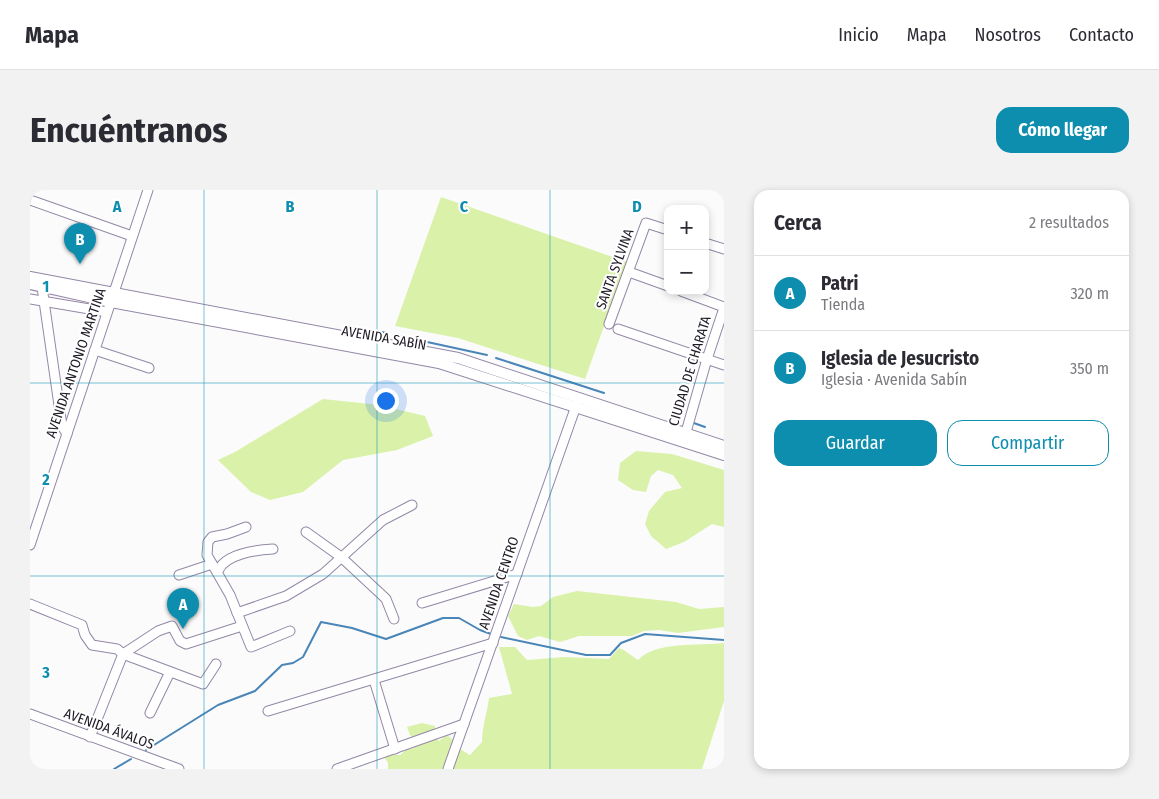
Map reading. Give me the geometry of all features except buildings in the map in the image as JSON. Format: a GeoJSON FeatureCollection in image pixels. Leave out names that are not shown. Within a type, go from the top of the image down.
{"type":"FeatureCollection","features":[{"type":"Feature","properties":{"kind":"main road","name":"AVENIDA SABÍN"},"geometry":{"type":"LineString","coordinates":[[30,277],[113,298],[439,363],[576,406],[724,446]]}},
{"type":"Feature","properties":{"kind":"main road","name":"AVENIDA SABÍN"},"geometry":{"type":"LineString","coordinates":[[30,284],[450,356],[685,437],[724,455]]}},
{"type":"Feature","properties":{"kind":"street","name":"AVENIDA ANTONIO MARTINA"},"geometry":{"type":"LineString","coordinates":[[30,545],[148,190]]}},
{"type":"Feature","properties":{"kind":"street"},"geometry":{"type":"LineString","coordinates":[[30,200],[132,236]]}},
{"type":"Feature","properties":{"kind":"street","name":"SANTA SYLVINA"},"geometry":{"type":"LineString","coordinates":[[609,324],[646,224],[664,229]]}},
{"type":"Feature","properties":{"kind":"street"},"geometry":{"type":"LineString","coordinates":[[709,244],[724,249]]}},
{"type":"Feature","properties":{"kind":"street"},"geometry":{"type":"LineString","coordinates":[[629,272],[664,285]]}},
{"type":"Feature","properties":{"kind":"street"},"geometry":{"type":"LineString","coordinates":[[42,287],[62,426],[66,434]]}},
{"type":"Feature","properties":{"kind":"street"},"geometry":{"type":"LineString","coordinates":[[692,295],[724,307]]}},
{"type":"Feature","properties":{"kind":"street"},"geometry":{"type":"LineString","coordinates":[[30,299],[107,312]]}},
{"type":"Feature","properties":{"kind":"street","name":"CIUDAD DE CHARATA"},"geometry":{"type":"LineString","coordinates":[[685,437],[724,307]]}},
{"type":"Feature","properties":{"kind":"street"},"geometry":{"type":"LineString","coordinates":[[618,329],[724,364]]}},
{"type":"Feature","properties":{"kind":"street"},"geometry":{"type":"LineString","coordinates":[[95,350],[149,368]]}},
{"type":"Feature","properties":{"kind":"street","name":"AVENIDA CENTRO"},"geometry":{"type":"LineString","coordinates":[[448,769],[576,406]]}},
{"type":"Feature","properties":{"kind":"street"},"geometry":{"type":"LineString","coordinates":[[237,612],[286,596],[323,574],[383,520],[412,505]]}},
{"type":"Feature","properties":{"kind":"street"},"geometry":{"type":"LineString","coordinates":[[30,513],[41,515]]}},
{"type":"Feature","properties":{"kind":"street"},"geometry":{"type":"LineString","coordinates":[[246,527],[212,538],[208,542],[207,555],[230,595],[251,647],[290,631]]}},
{"type":"Feature","properties":{"kind":"street"},"geometry":{"type":"LineString","coordinates":[[306,532],[341,557],[386,599],[394,619]]}},
{"type":"Feature","properties":{"kind":"street"},"geometry":{"type":"LineString","coordinates":[[179,575],[215,568],[240,554],[256,550],[273,549]]}},
{"type":"Feature","properties":{"kind":"street"},"geometry":{"type":"LineString","coordinates":[[422,603],[517,574]]}},
{"type":"Feature","properties":{"kind":"street"},"geometry":{"type":"LineString","coordinates":[[30,604],[82,626],[85,635],[92,645],[117,649],[123,654],[203,684],[216,664]]}},
{"type":"Feature","properties":{"kind":"street"},"geometry":{"type":"LineString","coordinates":[[90,736],[123,654],[158,631],[172,626],[180,641],[186,644],[242,626]]}},
{"type":"Feature","properties":{"kind":"street"},"geometry":{"type":"LineString","coordinates":[[268,711],[493,643]]}},
{"type":"Feature","properties":{"kind":"street"},"geometry":{"type":"LineString","coordinates":[[150,713],[170,672]]}},
{"type":"Feature","properties":{"kind":"street"},"geometry":{"type":"LineString","coordinates":[[374,680],[395,749]]}},
{"type":"Feature","properties":{"kind":"street","name":"AVENIDA ÁVALOS"},"geometry":{"type":"LineString","coordinates":[[30,714],[163,766],[179,769]]}},
{"type":"Feature","properties":{"kind":"street"},"geometry":{"type":"LineString","coordinates":[[337,769],[464,724]]}},
{"type":"Feature","properties":{"kind":"green space"},"geometry":{"type":"Polygon","coordinates":[[[441,197],[627,262],[585,379],[458,338],[395,326],[441,197]]]}},
{"type":"Feature","properties":{"kind":"green space"},"geometry":{"type":"Polygon","coordinates":[[[323,399],[379,405],[425,416],[433,436],[397,450],[343,460],[303,492],[270,500],[251,492],[218,460],[235,452],[323,399]]]}},
{"type":"Feature","properties":{"kind":"green space"},"geometry":{"type":"Polygon","coordinates":[[[636,451],[672,454],[724,470],[724,527],[712,524],[684,542],[666,549],[651,536],[645,524],[649,511],[665,492],[682,488],[673,475],[658,470],[651,476],[646,492],[633,490],[618,480],[620,463],[636,451]]]}},
{"type":"Feature","properties":{"kind":"green space"},"geometry":{"type":"Polygon","coordinates":[[[577,591],[676,602],[699,609],[724,607],[724,627],[678,633],[659,630],[644,631],[632,636],[579,636],[560,642],[539,636],[527,640],[518,636],[508,616],[514,604],[533,607],[541,606],[553,597],[577,591]]]}},
{"type":"Feature","properties":{"kind":"green space"},"geometry":{"type":"Polygon","coordinates":[[[724,643],[724,701],[702,769],[388,769],[388,763],[383,751],[391,755],[400,755],[418,744],[410,735],[407,727],[422,723],[435,726],[435,737],[439,741],[447,735],[453,740],[450,751],[460,749],[470,755],[482,742],[489,698],[512,694],[499,647],[515,647],[527,660],[564,657],[609,659],[619,648],[638,660],[646,654],[666,647],[724,643]]]}},
{"type":"Feature","properties":{"kind":"waterway"},"geometry":{"type":"LineString","coordinates":[[353,332],[354,328],[388,333]]}},
{"type":"Feature","properties":{"kind":"waterway"},"geometry":{"type":"LineString","coordinates":[[395,335],[487,355]]}},
{"type":"Feature","properties":{"kind":"waterway"},"geometry":{"type":"LineString","coordinates":[[496,358],[604,393]]}},
{"type":"Feature","properties":{"kind":"waterway"},"geometry":{"type":"LineString","coordinates":[[691,422],[705,427]]}},
{"type":"Feature","properties":{"kind":"waterway"},"geometry":{"type":"LineString","coordinates":[[146,750],[218,705],[255,691],[282,665],[293,663],[303,657],[321,622],[352,628],[386,639],[443,618],[459,618],[491,634]]}},
{"type":"Feature","properties":{"kind":"waterway"},"geometry":{"type":"LineString","coordinates":[[501,637],[586,655],[610,655],[621,643],[645,634],[724,640]]}},
{"type":"Feature","properties":{"kind":"waterway"},"geometry":{"type":"LineString","coordinates":[[114,769],[131,759]]}},
{"type":"Feature","properties":{"kind":"place","name":"Iglesia de Jesucristo"},"geometry":{"type":"Point","coordinates":[80,264]}},
{"type":"Feature","properties":{"kind":"place","name":"Patri"},"geometry":{"type":"Point","coordinates":[183,629]}}]}
